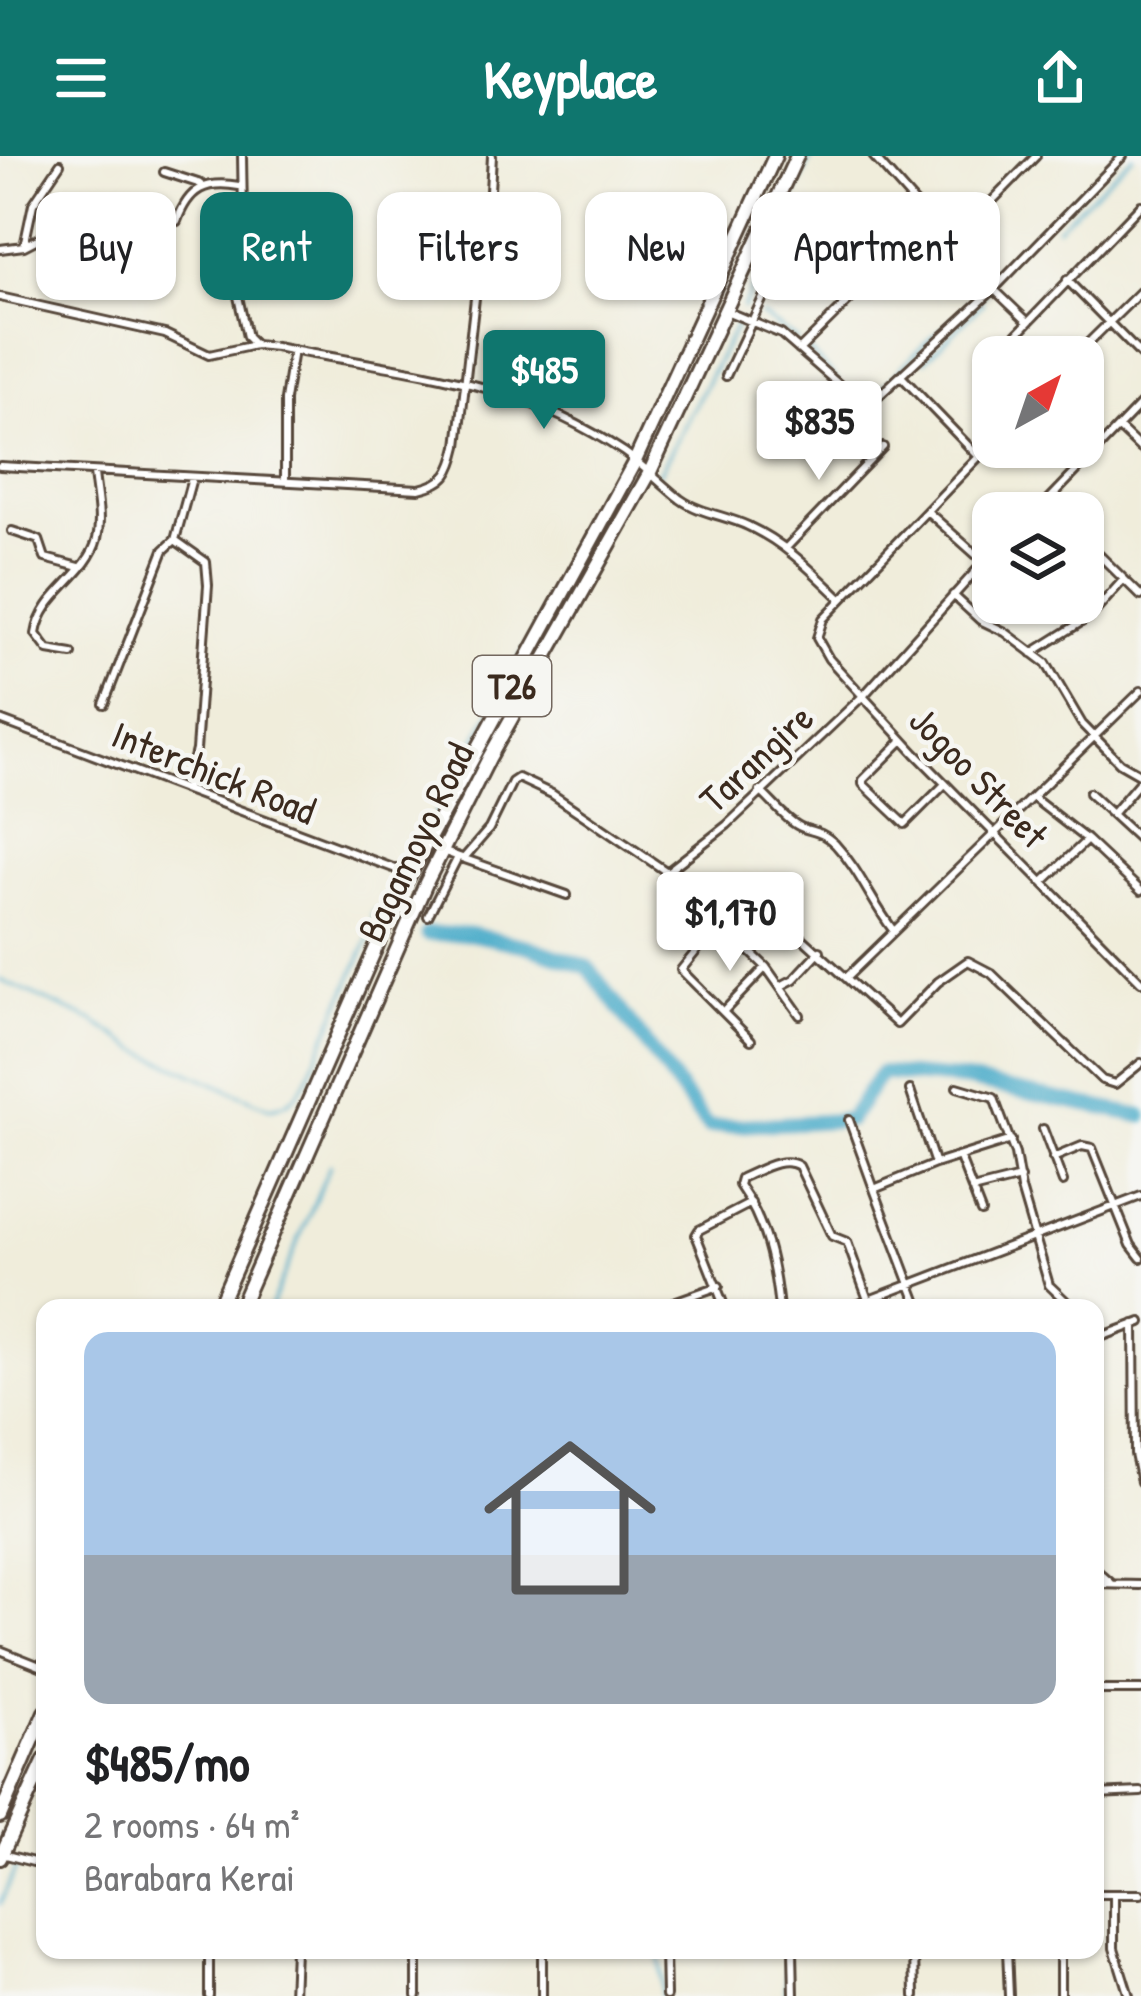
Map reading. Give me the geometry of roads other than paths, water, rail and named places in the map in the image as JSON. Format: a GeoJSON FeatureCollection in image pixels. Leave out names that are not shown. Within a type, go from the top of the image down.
{"type":"FeatureCollection","features":[{"type":"Feature","properties":{"kind":"highway","name":"Bagamoyo Road"},"geometry":{"type":"LineString","coordinates":[[222,1299],[409,874],[635,460],[775,156]]}},
{"type":"Feature","properties":{"kind":"highway","name":"Bagamoyo Road"},"geometry":{"type":"LineString","coordinates":[[779,192],[797,156]]}},
{"type":"Feature","properties":{"kind":"highway","name":"Bagamoyo Road"},"geometry":{"type":"LineString","coordinates":[[244,1299],[409,919],[489,758],[649,474],[751,254]]}},
{"type":"Feature","properties":{"kind":"highway"},"geometry":{"type":"LineString","coordinates":[[0,1816],[36,1733]]}},
{"type":"Feature","properties":{"kind":"highway"},"geometry":{"type":"LineString","coordinates":[[1,1856],[36,1793]]}},
{"type":"Feature","properties":{"kind":"street"},"geometry":{"type":"LineString","coordinates":[[242,156],[243,213],[233,274],[247,337],[255,345]]}},
{"type":"Feature","properties":{"kind":"street"},"geometry":{"type":"LineString","coordinates":[[0,466],[418,489],[441,483],[453,468],[481,246],[488,225],[492,156]]}},
{"type":"Feature","properties":{"kind":"street"},"geometry":{"type":"LineString","coordinates":[[873,156],[907,192]]}},
{"type":"Feature","properties":{"kind":"street"},"geometry":{"type":"LineString","coordinates":[[1000,283],[1124,156]]}},
{"type":"Feature","properties":{"kind":"street"},"geometry":{"type":"LineString","coordinates":[[1000,192],[1032,158]]}},
{"type":"Feature","properties":{"kind":"street"},"geometry":{"type":"LineString","coordinates":[[25,246],[33,204],[60,164]]}},
{"type":"Feature","properties":{"kind":"street"},"geometry":{"type":"LineString","coordinates":[[164,172],[202,184],[239,186]]}},
{"type":"Feature","properties":{"kind":"street"},"geometry":{"type":"LineString","coordinates":[[0,249],[25,246],[56,230],[93,238],[110,232],[146,244],[157,217],[177,220],[182,206],[202,184]]}},
{"type":"Feature","properties":{"kind":"street"},"geometry":{"type":"LineString","coordinates":[[1014,336],[1141,205]]}},
{"type":"Feature","properties":{"kind":"street"},"geometry":{"type":"LineString","coordinates":[[1067,280],[1141,355]]}},
{"type":"Feature","properties":{"kind":"street"},"geometry":{"type":"LineString","coordinates":[[1093,336],[1141,291]]}},
{"type":"Feature","properties":{"kind":"street"},"geometry":{"type":"LineString","coordinates":[[1000,295],[1027,321]]}},
{"type":"Feature","properties":{"kind":"street"},"geometry":{"type":"LineString","coordinates":[[0,297],[165,334],[209,355],[255,345],[293,350],[464,380],[536,404],[635,460],[682,501],[745,524],[786,548],[842,598],[972,465]]}},
{"type":"Feature","properties":{"kind":"street"},"geometry":{"type":"LineString","coordinates":[[726,376],[760,300]]}},
{"type":"Feature","properties":{"kind":"street"},"geometry":{"type":"LineString","coordinates":[[799,350],[850,300]]}},
{"type":"Feature","properties":{"kind":"street"},"geometry":{"type":"LineString","coordinates":[[726,311],[781,334],[865,405],[982,300]]}},
{"type":"Feature","properties":{"kind":"street"},"geometry":{"type":"LineString","coordinates":[[285,480],[285,400],[293,350]]}},
{"type":"Feature","properties":{"kind":"street"},"geometry":{"type":"LineString","coordinates":[[901,376],[972,450]]}},
{"type":"Feature","properties":{"kind":"street"},"geometry":{"type":"LineString","coordinates":[[1057,492],[1141,404]]}},
{"type":"Feature","properties":{"kind":"street"},"geometry":{"type":"LineString","coordinates":[[1120,429],[1141,449]]}},
{"type":"Feature","properties":{"kind":"street"},"geometry":{"type":"LineString","coordinates":[[786,548],[883,448]]}},
{"type":"Feature","properties":{"kind":"street"},"geometry":{"type":"LineString","coordinates":[[72,654],[48,650],[36,634],[48,602],[97,538],[94,473]]}},
{"type":"Feature","properties":{"kind":"street"},"geometry":{"type":"LineString","coordinates":[[104,704],[164,550],[175,540],[192,478]]}},
{"type":"Feature","properties":{"kind":"street"},"geometry":{"type":"LineString","coordinates":[[928,512],[972,551]]}},
{"type":"Feature","properties":{"kind":"street"},"geometry":{"type":"LineString","coordinates":[[12,531],[38,540],[45,558],[79,567]]}},
{"type":"Feature","properties":{"kind":"street"},"geometry":{"type":"LineString","coordinates":[[175,540],[208,566],[196,750],[186,789]]}},
{"type":"Feature","properties":{"kind":"street"},"geometry":{"type":"LineString","coordinates":[[1104,559],[1141,596]]}},
{"type":"Feature","properties":{"kind":"street","name":"Tarangire"},"geometry":{"type":"LineString","coordinates":[[667,872],[727,825],[865,694],[972,573]]}},
{"type":"Feature","properties":{"kind":"street"},"geometry":{"type":"LineString","coordinates":[[1032,653],[1091,616],[1124,579]]}},
{"type":"Feature","properties":{"kind":"street"},"geometry":{"type":"LineString","coordinates":[[953,595],[980,620],[1005,632],[1052,670],[1070,708],[1093,737],[1141,778],[1113,813]]}},
{"type":"Feature","properties":{"kind":"street","name":"Jogoo Street"},"geometry":{"type":"LineString","coordinates":[[842,598],[823,619],[817,638],[829,659],[945,784],[1139,976]]}},
{"type":"Feature","properties":{"kind":"street"},"geometry":{"type":"LineString","coordinates":[[848,976],[1141,691]]}},
{"type":"Feature","properties":{"kind":"street","name":"Interchick Road"},"geometry":{"type":"LineString","coordinates":[[0,720],[409,874]]}},
{"type":"Feature","properties":{"kind":"street"},"geometry":{"type":"LineString","coordinates":[[903,740],[863,784],[905,824],[945,784]]}},
{"type":"Feature","properties":{"kind":"street"},"geometry":{"type":"LineString","coordinates":[[428,916],[461,858],[489,829],[512,782],[524,779],[667,872],[766,967],[800,1015]]}},
{"type":"Feature","properties":{"kind":"street"},"geometry":{"type":"LineString","coordinates":[[760,790],[797,826],[819,829],[836,846],[862,875],[875,906],[894,931]]}},
{"type":"Feature","properties":{"kind":"street"},"geometry":{"type":"LineString","coordinates":[[1089,793],[1141,841]]}},
{"type":"Feature","properties":{"kind":"street"},"geometry":{"type":"LineString","coordinates":[[1032,796],[1141,891]]}},
{"type":"Feature","properties":{"kind":"street"},"geometry":{"type":"LineString","coordinates":[[1043,882],[1087,840]]}},
{"type":"Feature","properties":{"kind":"street"},"geometry":{"type":"LineString","coordinates":[[442,851],[567,895]]}},
{"type":"Feature","properties":{"kind":"street"},"geometry":{"type":"LineString","coordinates":[[719,923],[681,970],[752,1040]]}},
{"type":"Feature","properties":{"kind":"street"},"geometry":{"type":"LineString","coordinates":[[790,927],[898,1024],[958,965],[968,961],[982,965],[1102,1080],[1115,1084],[1141,1064]]}},
{"type":"Feature","properties":{"kind":"street"},"geometry":{"type":"LineString","coordinates":[[781,986],[820,951]]}},
{"type":"Feature","properties":{"kind":"street"},"geometry":{"type":"LineString","coordinates":[[723,1012],[766,967]]}},
{"type":"Feature","properties":{"kind":"street"},"geometry":{"type":"LineString","coordinates":[[957,1087],[994,1098],[1011,1140],[1052,1290],[1062,1299]]}},
{"type":"Feature","properties":{"kind":"street"},"geometry":{"type":"LineString","coordinates":[[910,1090],[935,1164]]}},
{"type":"Feature","properties":{"kind":"street"},"geometry":{"type":"LineString","coordinates":[[849,1120],[916,1299]]}},
{"type":"Feature","properties":{"kind":"street"},"geometry":{"type":"LineString","coordinates":[[1043,1129],[1063,1182]]}},
{"type":"Feature","properties":{"kind":"street"},"geometry":{"type":"LineString","coordinates":[[874,1190],[1011,1140]]}},
{"type":"Feature","properties":{"kind":"street"},"geometry":{"type":"LineString","coordinates":[[1053,1158],[1092,1148],[1131,1245],[1141,1258]]}},
{"type":"Feature","properties":{"kind":"street"},"geometry":{"type":"LineString","coordinates":[[960,1158],[981,1212]]}},
{"type":"Feature","properties":{"kind":"street"},"geometry":{"type":"LineString","coordinates":[[778,1299],[771,1254],[739,1185],[741,1178],[781,1161],[800,1166],[832,1236],[847,1243],[868,1299]]}},
{"type":"Feature","properties":{"kind":"street"},"geometry":{"type":"LineString","coordinates":[[972,1190],[1020,1178]]}},
{"type":"Feature","properties":{"kind":"street"},"geometry":{"type":"LineString","coordinates":[[880,1299],[910,1283],[1141,1196]]}},
{"type":"Feature","properties":{"kind":"street"},"geometry":{"type":"LineString","coordinates":[[722,1299],[697,1232],[751,1203]]}},
{"type":"Feature","properties":{"kind":"street"},"geometry":{"type":"LineString","coordinates":[[682,1299],[719,1286]]}},
{"type":"Feature","properties":{"kind":"street"},"geometry":{"type":"LineString","coordinates":[[1104,1336],[1138,1323],[1136,1454],[1140,1481]]}},
{"type":"Feature","properties":{"kind":"street"},"geometry":{"type":"LineString","coordinates":[[1104,1577],[1114,1585]]}},
{"type":"Feature","properties":{"kind":"street"},"geometry":{"type":"LineString","coordinates":[[1104,1584],[1141,1585]]}},
{"type":"Feature","properties":{"kind":"street"},"geometry":{"type":"LineString","coordinates":[[0,1650],[36,1664]]}},
{"type":"Feature","properties":{"kind":"street"},"geometry":{"type":"LineString","coordinates":[[1104,1690],[1141,1690]]}},
{"type":"Feature","properties":{"kind":"street"},"geometry":{"type":"LineString","coordinates":[[1104,1794],[1141,1792]]}},
{"type":"Feature","properties":{"kind":"street"},"geometry":{"type":"LineString","coordinates":[[1,1856],[36,1863]]}},
{"type":"Feature","properties":{"kind":"street"},"geometry":{"type":"LineString","coordinates":[[1104,1894],[1141,1894]]}},
{"type":"Feature","properties":{"kind":"street"},"geometry":{"type":"LineString","coordinates":[[1114,1894],[1114,1948],[1129,1996]]}},
{"type":"Feature","properties":{"kind":"street"},"geometry":{"type":"LineString","coordinates":[[209,1959],[209,1996]]}},
{"type":"Feature","properties":{"kind":"street"},"geometry":{"type":"LineString","coordinates":[[293,1996],[295,1959]]}},
{"type":"Feature","properties":{"kind":"street"},"geometry":{"type":"LineString","coordinates":[[417,1959],[417,1996]]}},
{"type":"Feature","properties":{"kind":"street"},"geometry":{"type":"LineString","coordinates":[[542,1959],[542,1996]]}},
{"type":"Feature","properties":{"kind":"street"},"geometry":{"type":"LineString","coordinates":[[665,1959],[666,1996]]}},
{"type":"Feature","properties":{"kind":"street"},"geometry":{"type":"LineString","coordinates":[[793,1959],[794,1996]]}},
{"type":"Feature","properties":{"kind":"street"},"geometry":{"type":"LineString","coordinates":[[914,1959],[915,1996]]}},
{"type":"Feature","properties":{"kind":"street"},"geometry":{"type":"LineString","coordinates":[[1007,1959],[1009,1996]]}},
{"type":"Feature","properties":{"kind":"street"},"geometry":{"type":"LineString","coordinates":[[1060,1959],[1060,1996]]}},
{"type":"Feature","properties":{"kind":"waterway"},"geometry":{"type":"LineString","coordinates":[[743,308],[812,156]]}},
{"type":"Feature","properties":{"kind":"waterway"},"geometry":{"type":"LineString","coordinates":[[1057,228],[1133,156]]}},
{"type":"Feature","properties":{"kind":"waterway"},"geometry":{"type":"LineString","coordinates":[[873,397],[924,344],[977,300]]}},
{"type":"Feature","properties":{"kind":"waterway"},"geometry":{"type":"LineString","coordinates":[[925,361],[983,303]]}},
{"type":"Feature","properties":{"kind":"waterway"},"geometry":{"type":"LineString","coordinates":[[761,315],[797,340]]}},
{"type":"Feature","properties":{"kind":"waterway"},"geometry":{"type":"LineString","coordinates":[[659,474],[738,322]]}},
{"type":"Feature","properties":{"kind":"waterway"},"geometry":{"type":"LineString","coordinates":[[806,348],[837,379]]}},
{"type":"Feature","properties":{"kind":"waterway"},"geometry":{"type":"LineString","coordinates":[[430,824],[623,467]]}},
{"type":"Feature","properties":{"kind":"waterway"},"geometry":{"type":"LineString","coordinates":[[0,980],[93,1021],[138,1050],[270,1108],[291,1099],[306,1081],[379,916]]}},
{"type":"Feature","properties":{"kind":"waterway"},"geometry":{"type":"LineString","coordinates":[[427,934],[470,934],[527,946],[588,967],[708,1127],[849,1120],[881,1073],[965,1080],[1141,1116]]}},
{"type":"Feature","properties":{"kind":"waterway"},"geometry":{"type":"LineString","coordinates":[[274,1299],[330,1165]]}},
{"type":"Feature","properties":{"kind":"waterway"},"geometry":{"type":"LineString","coordinates":[[0,1904],[17,1865]]}},
{"type":"Feature","properties":{"kind":"waterway"},"geometry":{"type":"LineString","coordinates":[[659,1959],[661,1996]]}},
{"type":"Feature","properties":{"kind":"waterway"},"geometry":{"type":"LineString","coordinates":[[786,1959],[786,1996]]}}]}
